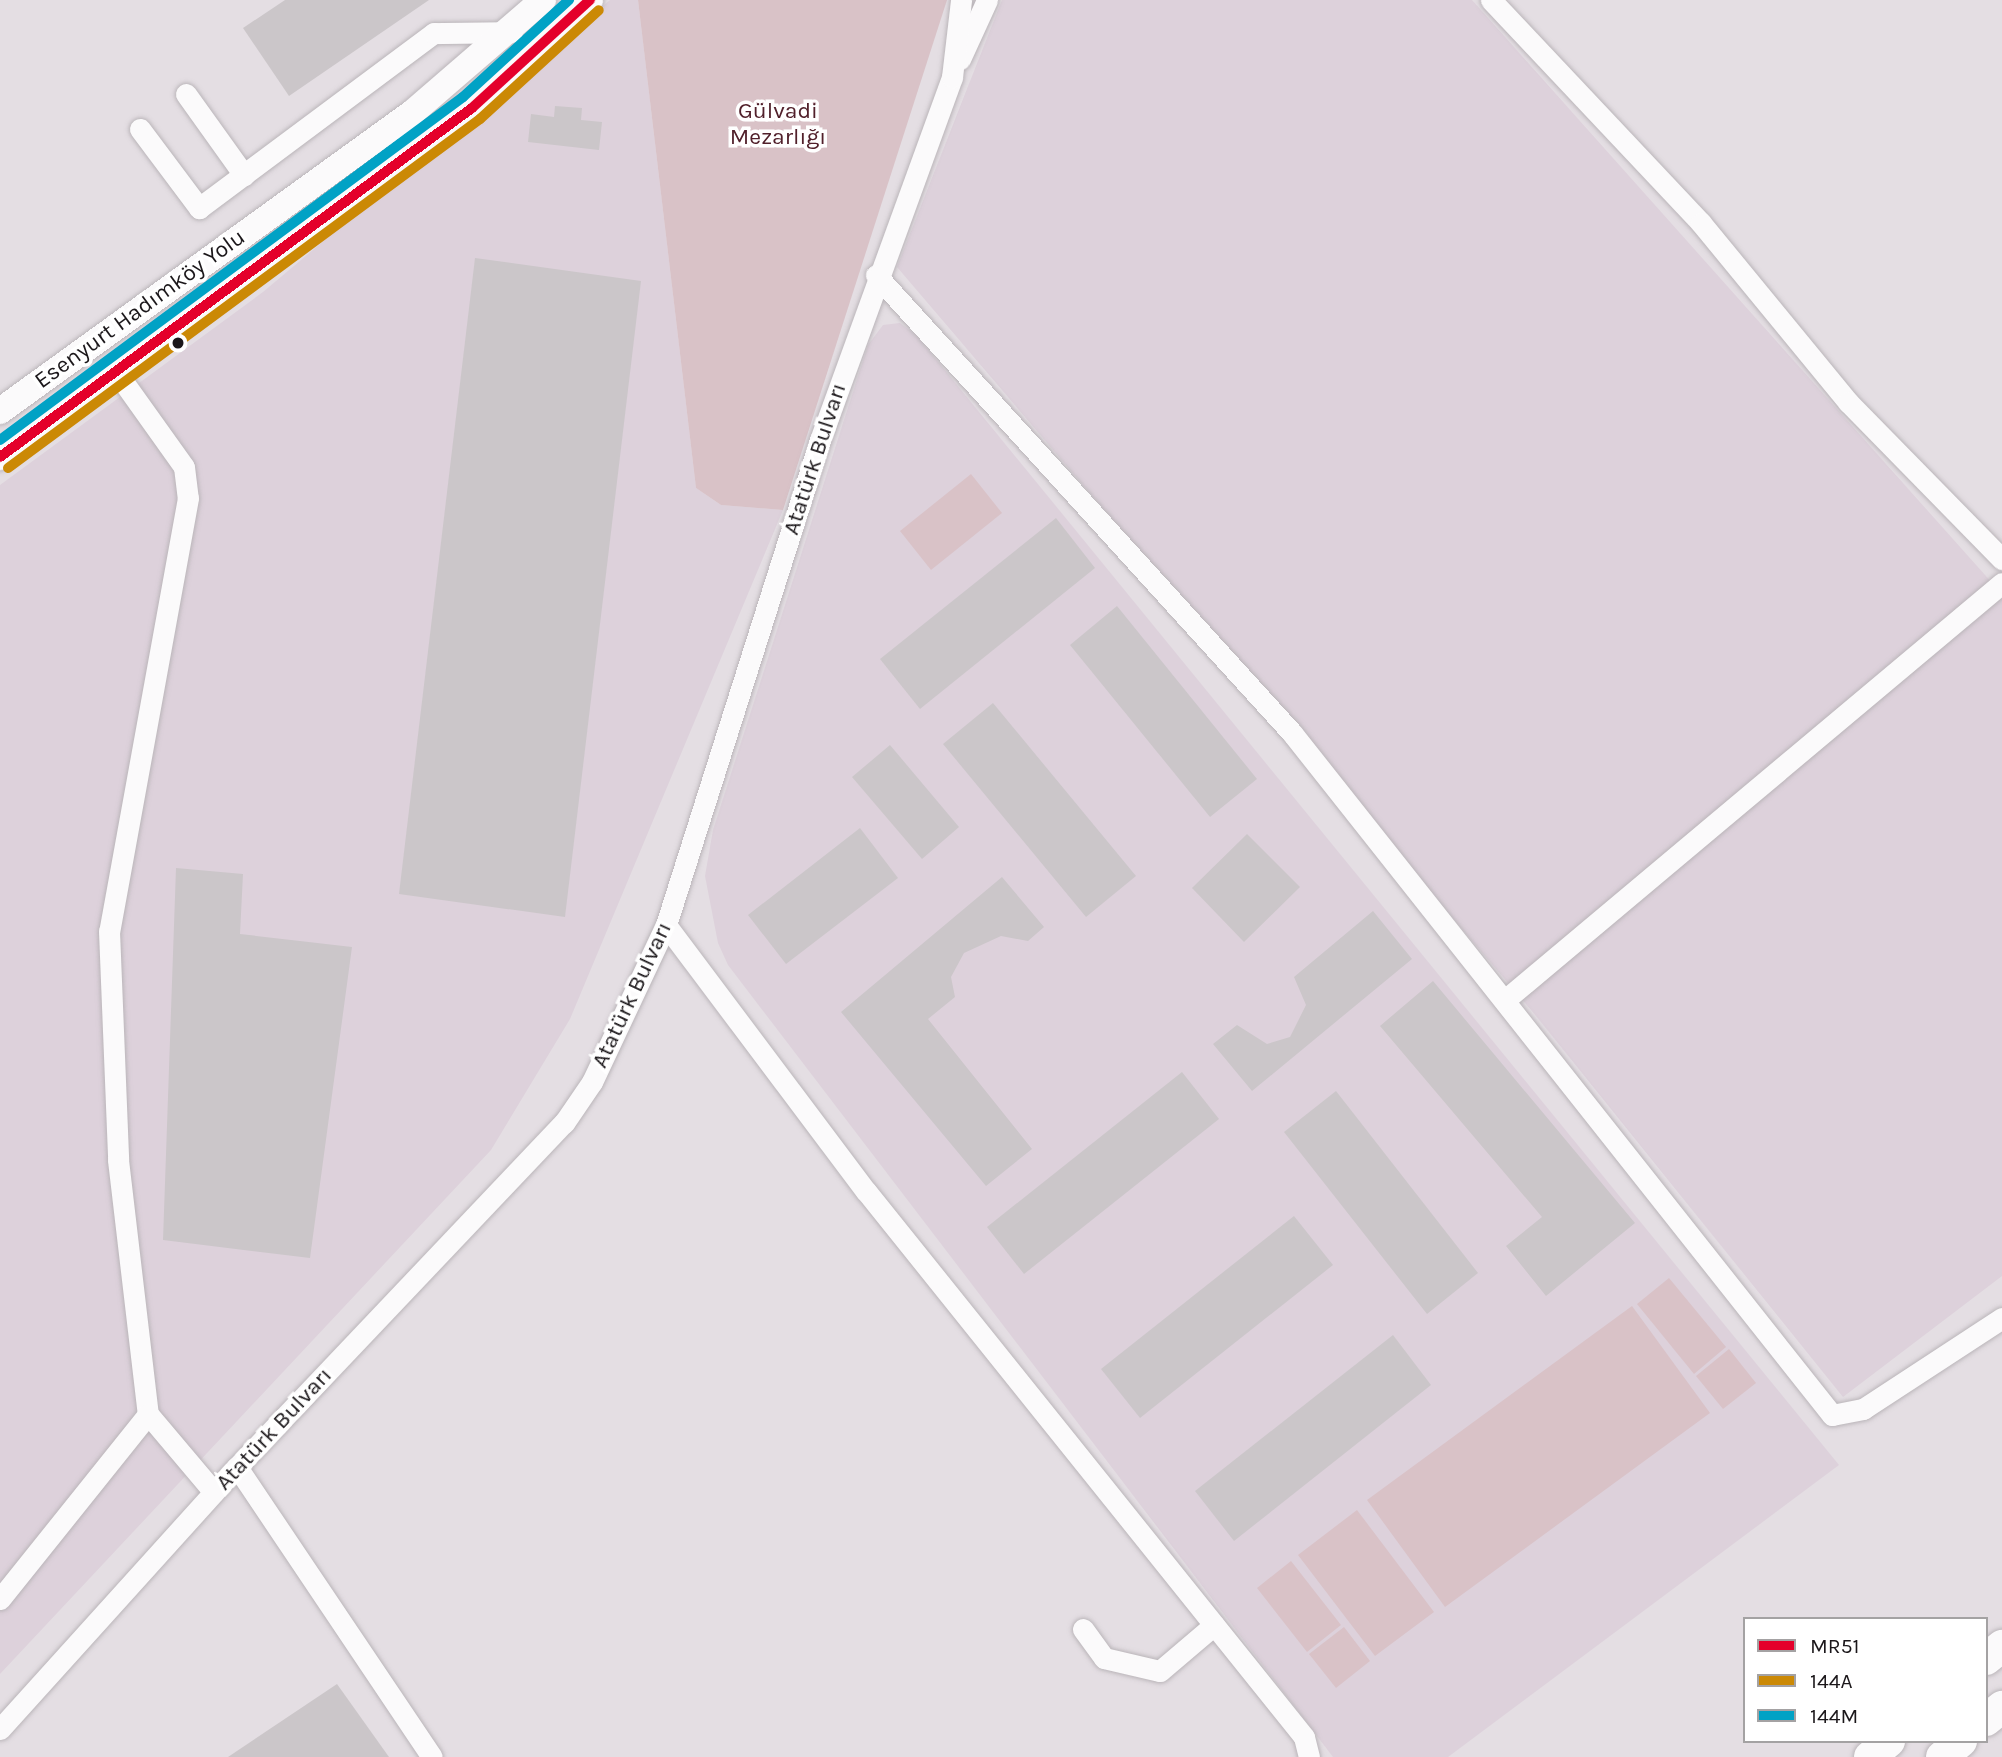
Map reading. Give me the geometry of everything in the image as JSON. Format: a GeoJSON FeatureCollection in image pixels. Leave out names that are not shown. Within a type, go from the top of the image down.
{"type":"FeatureCollection","features":[{"type":"Feature","properties":{"kind":"highway"},"geometry":{"type":"LineString","coordinates":[[1988,1657],[2002,1646]]}},
{"type":"Feature","properties":{"kind":"highway"},"geometry":{"type":"LineString","coordinates":[[1988,1718],[2002,1707]]}},
{"type":"Feature","properties":{"kind":"highway"},"geometry":{"type":"LineString","coordinates":[[1870,1757],[1887,1743]]}},
{"type":"Feature","properties":{"kind":"highway"},"geometry":{"type":"LineString","coordinates":[[1942,1757],[1959,1743]]}},
{"type":"Feature","properties":{"kind":"main road","name":"Esenyurt Hadımköy Yolu"},"geometry":{"type":"LineString","coordinates":[[0,411],[512,32],[542,0]]}},
{"type":"Feature","properties":{"kind":"main road","name":"Esenyurt Hadımköy Yolu"},"geometry":{"type":"LineString","coordinates":[[0,457],[472,108],[590,0]]}},
{"type":"Feature","properties":{"kind":"street","name":"Atatürk Bulvarı"},"geometry":{"type":"LineString","coordinates":[[952,77],[961,0]]}},
{"type":"Feature","properties":{"kind":"street","name":"Atatürk Bulvarı"},"geometry":{"type":"LineString","coordinates":[[0,1729],[237,1467],[564,1123],[609,1050],[666,925],[876,275],[952,77],[987,0]]}},
{"type":"Feature","properties":{"kind":"street"},"geometry":{"type":"LineString","coordinates":[[1491,0],[1701,223],[1848,402],[2002,559]]}},
{"type":"Feature","properties":{"kind":"street"},"geometry":{"type":"LineString","coordinates":[[140,129],[199,208],[433,33],[512,32]]}},
{"type":"Feature","properties":{"kind":"street"},"geometry":{"type":"LineString","coordinates":[[186,94],[244,175]]}},
{"type":"Feature","properties":{"kind":"street"},"geometry":{"type":"LineString","coordinates":[[876,275],[1292,733],[1506,999],[1832,1415],[1863,1409],[2002,1318]]}},
{"type":"Feature","properties":{"kind":"street"},"geometry":{"type":"LineString","coordinates":[[117,373],[187,481],[109,931],[118,1160],[148,1414],[214,1492]]}},
{"type":"Feature","properties":{"kind":"street"},"geometry":{"type":"LineString","coordinates":[[1506,999],[2002,583]]}},
{"type":"Feature","properties":{"kind":"street"},"geometry":{"type":"LineString","coordinates":[[666,925],[866,1191],[1304,1737],[1309,1757]]}},
{"type":"Feature","properties":{"kind":"street"},"geometry":{"type":"LineString","coordinates":[[0,1599],[148,1414]]}},
{"type":"Feature","properties":{"kind":"street"},"geometry":{"type":"LineString","coordinates":[[237,1467],[432,1757]]}},
{"type":"Feature","properties":{"kind":"street"},"geometry":{"type":"LineString","coordinates":[[1083,1629],[1104,1658],[1160,1671],[1214,1625]]}},
{"type":"Feature","properties":{"kind":"shaded area"},"geometry":{"type":"Polygon","coordinates":[[[610,0],[638,0],[696,488],[721,505],[783,510],[570,1019],[491,1150],[0,1674],[0,485],[263,292],[610,0]]]}},
{"type":"Feature","properties":{"kind":"shaded area"},"geometry":{"type":"Polygon","coordinates":[[[1002,0],[1472,0],[2002,594],[2002,1276],[1843,1397],[1532,1011],[897,267],[1002,0]]]}},
{"type":"Feature","properties":{"kind":"shaded area"},"geometry":{"type":"Polygon","coordinates":[[[900,323],[917,336],[1839,1465],[1448,1757],[1333,1757],[728,965],[718,943],[705,876],[713,830],[868,345],[883,325],[900,323]]]}},
{"type":"Feature","properties":{"kind":"green space","name":"Gülvadi Mezarlığı"},"geometry":{"type":"Polygon","coordinates":[[[638,0],[947,0],[783,510],[721,505],[696,488],[638,0]]]}},
{"type":"Feature","properties":{"kind":"green space"},"geometry":{"type":"Polygon","coordinates":[[[971,474],[1002,513],[931,570],[900,531],[971,474]]]}},
{"type":"Feature","properties":{"kind":"green space"},"geometry":{"type":"Polygon","coordinates":[[[1669,1278],[1726,1347],[1694,1374],[1637,1304],[1669,1278]]]}},
{"type":"Feature","properties":{"kind":"green space"},"geometry":{"type":"Polygon","coordinates":[[[1632,1306],[1710,1413],[1445,1607],[1367,1500],[1632,1306]]]}},
{"type":"Feature","properties":{"kind":"green space"},"geometry":{"type":"Polygon","coordinates":[[[1729,1349],[1756,1383],[1723,1409],[1696,1376],[1729,1349]]]}},
{"type":"Feature","properties":{"kind":"green space"},"geometry":{"type":"Polygon","coordinates":[[[1357,1510],[1434,1612],[1375,1656],[1298,1555],[1357,1510]]]}},
{"type":"Feature","properties":{"kind":"green space"},"geometry":{"type":"Polygon","coordinates":[[[1291,1561],[1341,1625],[1307,1652],[1257,1588],[1291,1561]]]}},
{"type":"Feature","properties":{"kind":"green space"},"geometry":{"type":"Polygon","coordinates":[[[1344,1627],[1370,1661],[1336,1688],[1309,1654],[1344,1627]]]}},
{"type":"Feature","properties":{"kind":"building"},"geometry":{"type":"Polygon","coordinates":[[[285,0],[429,0],[289,96],[243,28],[285,0]]]}},
{"type":"Feature","properties":{"kind":"building"},"geometry":{"type":"Polygon","coordinates":[[[555,106],[582,108],[581,120],[602,122],[599,150],[528,142],[531,114],[554,117],[555,106]]]}},
{"type":"Feature","properties":{"kind":"building"},"geometry":{"type":"Polygon","coordinates":[[[475,258],[641,281],[565,917],[399,894],[475,258]]]}},
{"type":"Feature","properties":{"kind":"building"},"geometry":{"type":"Polygon","coordinates":[[[1056,518],[1095,568],[920,709],[880,659],[1056,518]]]}},
{"type":"Feature","properties":{"kind":"building"},"geometry":{"type":"Polygon","coordinates":[[[1117,606],[1257,779],[1210,817],[1070,645],[1117,606]]]}},
{"type":"Feature","properties":{"kind":"building"},"geometry":{"type":"Polygon","coordinates":[[[993,703],[1136,876],[1086,917],[943,744],[993,703]]]}},
{"type":"Feature","properties":{"kind":"building"},"geometry":{"type":"Polygon","coordinates":[[[890,745],[959,827],[922,859],[852,777],[890,745]]]}},
{"type":"Feature","properties":{"kind":"building"},"geometry":{"type":"Polygon","coordinates":[[[860,828],[898,878],[786,964],[748,915],[860,828]]]}},
{"type":"Feature","properties":{"kind":"building"},"geometry":{"type":"Polygon","coordinates":[[[1247,834],[1300,887],[1244,942],[1192,888],[1247,834]]]}},
{"type":"Feature","properties":{"kind":"building"},"geometry":{"type":"Polygon","coordinates":[[[176,868],[243,874],[240,934],[352,947],[310,1258],[163,1240],[176,868]]]}},
{"type":"Feature","properties":{"kind":"building"},"geometry":{"type":"Polygon","coordinates":[[[1002,877],[1044,927],[1028,941],[1001,936],[964,953],[951,977],[955,997],[928,1019],[1032,1149],[986,1186],[841,1012],[1002,877]]]}},
{"type":"Feature","properties":{"kind":"building"},"geometry":{"type":"Polygon","coordinates":[[[1373,911],[1412,959],[1252,1091],[1213,1044],[1237,1025],[1267,1044],[1290,1037],[1306,1005],[1294,977],[1373,911]]]}},
{"type":"Feature","properties":{"kind":"building"},"geometry":{"type":"Polygon","coordinates":[[[1433,981],[1635,1223],[1546,1296],[1506,1246],[1542,1217],[1380,1026],[1433,981]]]}},
{"type":"Feature","properties":{"kind":"building"},"geometry":{"type":"Polygon","coordinates":[[[1182,1072],[1219,1119],[1024,1274],[987,1227],[1182,1072]]]}},
{"type":"Feature","properties":{"kind":"building"},"geometry":{"type":"Polygon","coordinates":[[[1336,1091],[1478,1273],[1427,1314],[1284,1132],[1336,1091]]]}},
{"type":"Feature","properties":{"kind":"building"},"geometry":{"type":"Polygon","coordinates":[[[1294,1216],[1333,1265],[1140,1418],[1101,1369],[1294,1216]]]}},
{"type":"Feature","properties":{"kind":"building"},"geometry":{"type":"Polygon","coordinates":[[[1393,1335],[1431,1385],[1234,1541],[1195,1491],[1393,1335]]]}},
{"type":"Feature","properties":{"kind":"building"},"geometry":{"type":"Polygon","coordinates":[[[337,1684],[389,1757],[228,1757],[337,1684]]]}},
{"type":"Feature","properties":{"kind":"transit line","name":"144M"},"geometry":{"type":"LineString","coordinates":[[0,440],[463,97],[569,0]]}},
{"type":"Feature","properties":{"kind":"transit line","name":"MR51"},"geometry":{"type":"LineString","coordinates":[[0,457],[472,108],[590,0]]}},
{"type":"Feature","properties":{"kind":"transit line","name":"144A"},"geometry":{"type":"LineString","coordinates":[[8,468],[480,119],[599,10]]}}]}
